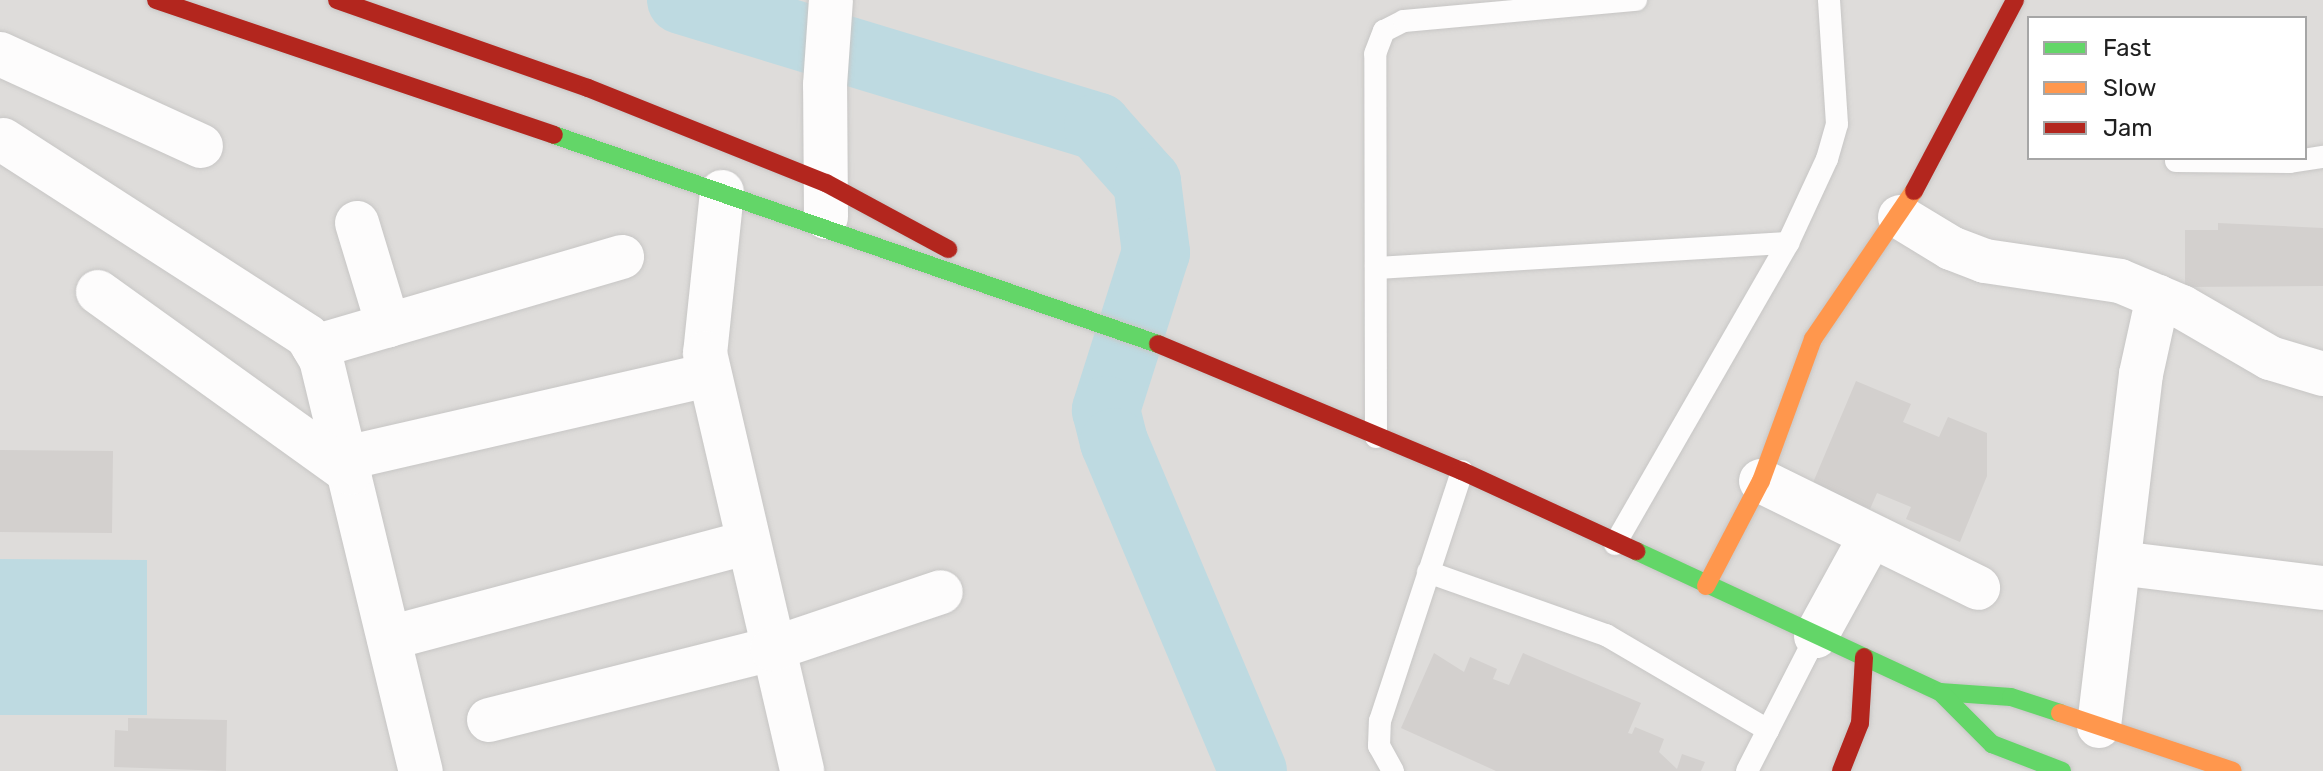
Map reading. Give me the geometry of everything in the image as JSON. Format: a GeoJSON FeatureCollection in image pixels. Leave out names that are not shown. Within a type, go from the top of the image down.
{"type":"FeatureCollection","features":[{"type":"Feature","properties":{"kind":"main road"},"geometry":{"type":"LineString","coordinates":[[156,0],[722,192],[826,231],[1110,324],[1237,381],[1462,471],[1940,692],[1992,744],[2050,769]]}},
{"type":"Feature","properties":{"kind":"main road"},"geometry":{"type":"LineString","coordinates":[[337,0],[588,88],[826,183],[1038,298]]}},
{"type":"Feature","properties":{"kind":"main road"},"geometry":{"type":"LineString","coordinates":[[1706,586],[1761,481],[1813,339],[1900,217],[2015,0]]}},
{"type":"Feature","properties":{"kind":"main road"},"geometry":{"type":"LineString","coordinates":[[1841,771],[1860,723],[1864,657]]}},
{"type":"Feature","properties":{"kind":"main road"},"geometry":{"type":"LineString","coordinates":[[1940,692],[2011,697],[2233,771]]}},
{"type":"Feature","properties":{"kind":"street"},"geometry":{"type":"LineString","coordinates":[[826,231],[825,85],[831,0]]}},
{"type":"Feature","properties":{"kind":"street"},"geometry":{"type":"LineString","coordinates":[[0,54],[201,146]]}},
{"type":"Feature","properties":{"kind":"street"},"geometry":{"type":"LineString","coordinates":[[1,137],[307,336],[314,347],[348,465],[421,771]]}},
{"type":"Feature","properties":{"kind":"street"},"geometry":{"type":"LineString","coordinates":[[722,192],[706,306],[708,375],[802,771]]}},
{"type":"Feature","properties":{"kind":"street"},"geometry":{"type":"LineString","coordinates":[[1900,217],[1985,261],[2120,281],[2158,297],[2270,358],[2323,374]]}},
{"type":"Feature","properties":{"kind":"street"},"geometry":{"type":"LineString","coordinates":[[357,223],[388,325]]}},
{"type":"Feature","properties":{"kind":"street"},"geometry":{"type":"LineString","coordinates":[[314,347],[622,257]]}},
{"type":"Feature","properties":{"kind":"street"},"geometry":{"type":"LineString","coordinates":[[98,292],[348,465],[708,375]]}},
{"type":"Feature","properties":{"kind":"street"},"geometry":{"type":"LineString","coordinates":[[2099,726],[2141,374],[2158,297]]}},
{"type":"Feature","properties":{"kind":"street"},"geometry":{"type":"LineString","coordinates":[[1761,481],[1978,588]]}},
{"type":"Feature","properties":{"kind":"street"},"geometry":{"type":"LineString","coordinates":[[1816,636],[1871,536]]}},
{"type":"Feature","properties":{"kind":"street"},"geometry":{"type":"LineString","coordinates":[[389,638],[747,543]]}},
{"type":"Feature","properties":{"kind":"street"},"geometry":{"type":"LineString","coordinates":[[2119,563],[2323,588]]}},
{"type":"Feature","properties":{"kind":"street"},"geometry":{"type":"LineString","coordinates":[[489,720],[772,649],[941,592]]}},
{"type":"Feature","properties":{"kind":"lane"},"geometry":{"type":"LineString","coordinates":[[1376,437],[1375,54],[1384,31],[1404,21],[1636,0]]}},
{"type":"Feature","properties":{"kind":"lane"},"geometry":{"type":"LineString","coordinates":[[1615,544],[1788,243],[1837,124],[1829,0]]}},
{"type":"Feature","properties":{"kind":"lane"},"geometry":{"type":"LineString","coordinates":[[2176,161],[2303,160]]}},
{"type":"Feature","properties":{"kind":"lane"},"geometry":{"type":"LineString","coordinates":[[1376,268],[1788,243]]}},
{"type":"Feature","properties":{"kind":"lane"},"geometry":{"type":"LineString","coordinates":[[1393,771],[1379,746],[1380,721],[1462,471]]}},
{"type":"Feature","properties":{"kind":"lane"},"geometry":{"type":"LineString","coordinates":[[1428,572],[1606,635],[1768,730]]}},
{"type":"Feature","properties":{"kind":"lane"},"geometry":{"type":"LineString","coordinates":[[1747,771],[1816,636]]}},
{"type":"Feature","properties":{"kind":"shaded area"},"geometry":{"type":"Polygon","coordinates":[[[0,0],[2323,0],[2323,771],[0,771],[0,0]]]}},
{"type":"Feature","properties":{"kind":"water"},"geometry":{"type":"Polygon","coordinates":[[[0,559],[147,560],[147,715],[0,715],[0,559]]]}},
{"type":"Feature","properties":{"kind":"building"},"geometry":{"type":"Polygon","coordinates":[[[2218,223],[2323,228],[2323,286],[2185,287],[2185,230],[2218,230],[2218,223]]]}},
{"type":"Feature","properties":{"kind":"building"},"geometry":{"type":"Polygon","coordinates":[[[1856,381],[1911,404],[1903,422],[1939,437],[1948,417],[1987,433],[1987,476],[1960,542],[1906,519],[1911,507],[1877,493],[1870,509],[1812,485],[1856,381]]]}},
{"type":"Feature","properties":{"kind":"building"},"geometry":{"type":"Polygon","coordinates":[[[0,450],[113,451],[112,533],[0,532],[0,450]]]}},
{"type":"Feature","properties":{"kind":"building"},"geometry":{"type":"Polygon","coordinates":[[[1434,653],[1464,672],[1470,657],[1497,669],[1493,679],[1509,685],[1523,653],[1641,703],[1628,733],[1632,734],[1635,727],[1664,739],[1659,752],[1677,769],[1682,754],[1705,762],[1701,771],[1496,771],[1401,728],[1434,653]]]}},
{"type":"Feature","properties":{"kind":"building"},"geometry":{"type":"Polygon","coordinates":[[[128,718],[227,720],[226,771],[114,767],[115,730],[128,731],[128,718]]]}},
{"type":"Feature","properties":{"kind":"waterway"},"geometry":{"type":"LineString","coordinates":[[681,0],[1098,127],[1147,182],[1156,252],[1106,410],[1114,442],[1253,771]]}},
{"type":"Feature","properties":{"kind":"traffic: fast"},"geometry":{"type":"LineString","coordinates":[[554,135],[1158,344]]}},
{"type":"Feature","properties":{"kind":"traffic: fast"},"geometry":{"type":"LineString","coordinates":[[1636,551],[1940,692],[2011,697],[2060,713]]}},
{"type":"Feature","properties":{"kind":"traffic: fast"},"geometry":{"type":"LineString","coordinates":[[1940,692],[1992,744],[2062,771]]}},
{"type":"Feature","properties":{"kind":"traffic: slow"},"geometry":{"type":"LineString","coordinates":[[1706,586],[1761,481],[1813,339],[1914,191]]}},
{"type":"Feature","properties":{"kind":"traffic: slow"},"geometry":{"type":"LineString","coordinates":[[2060,713],[2233,771]]}},
{"type":"Feature","properties":{"kind":"traffic: jam"},"geometry":{"type":"LineString","coordinates":[[156,0],[554,135]]}},
{"type":"Feature","properties":{"kind":"traffic: jam"},"geometry":{"type":"LineString","coordinates":[[337,0],[588,88],[826,183],[948,249]]}},
{"type":"Feature","properties":{"kind":"traffic: jam"},"geometry":{"type":"LineString","coordinates":[[1914,191],[2015,0]]}},
{"type":"Feature","properties":{"kind":"traffic: jam"},"geometry":{"type":"LineString","coordinates":[[1158,344],[1462,471],[1636,551]]}},
{"type":"Feature","properties":{"kind":"traffic: jam"},"geometry":{"type":"LineString","coordinates":[[1841,771],[1860,723],[1864,657]]}}]}
